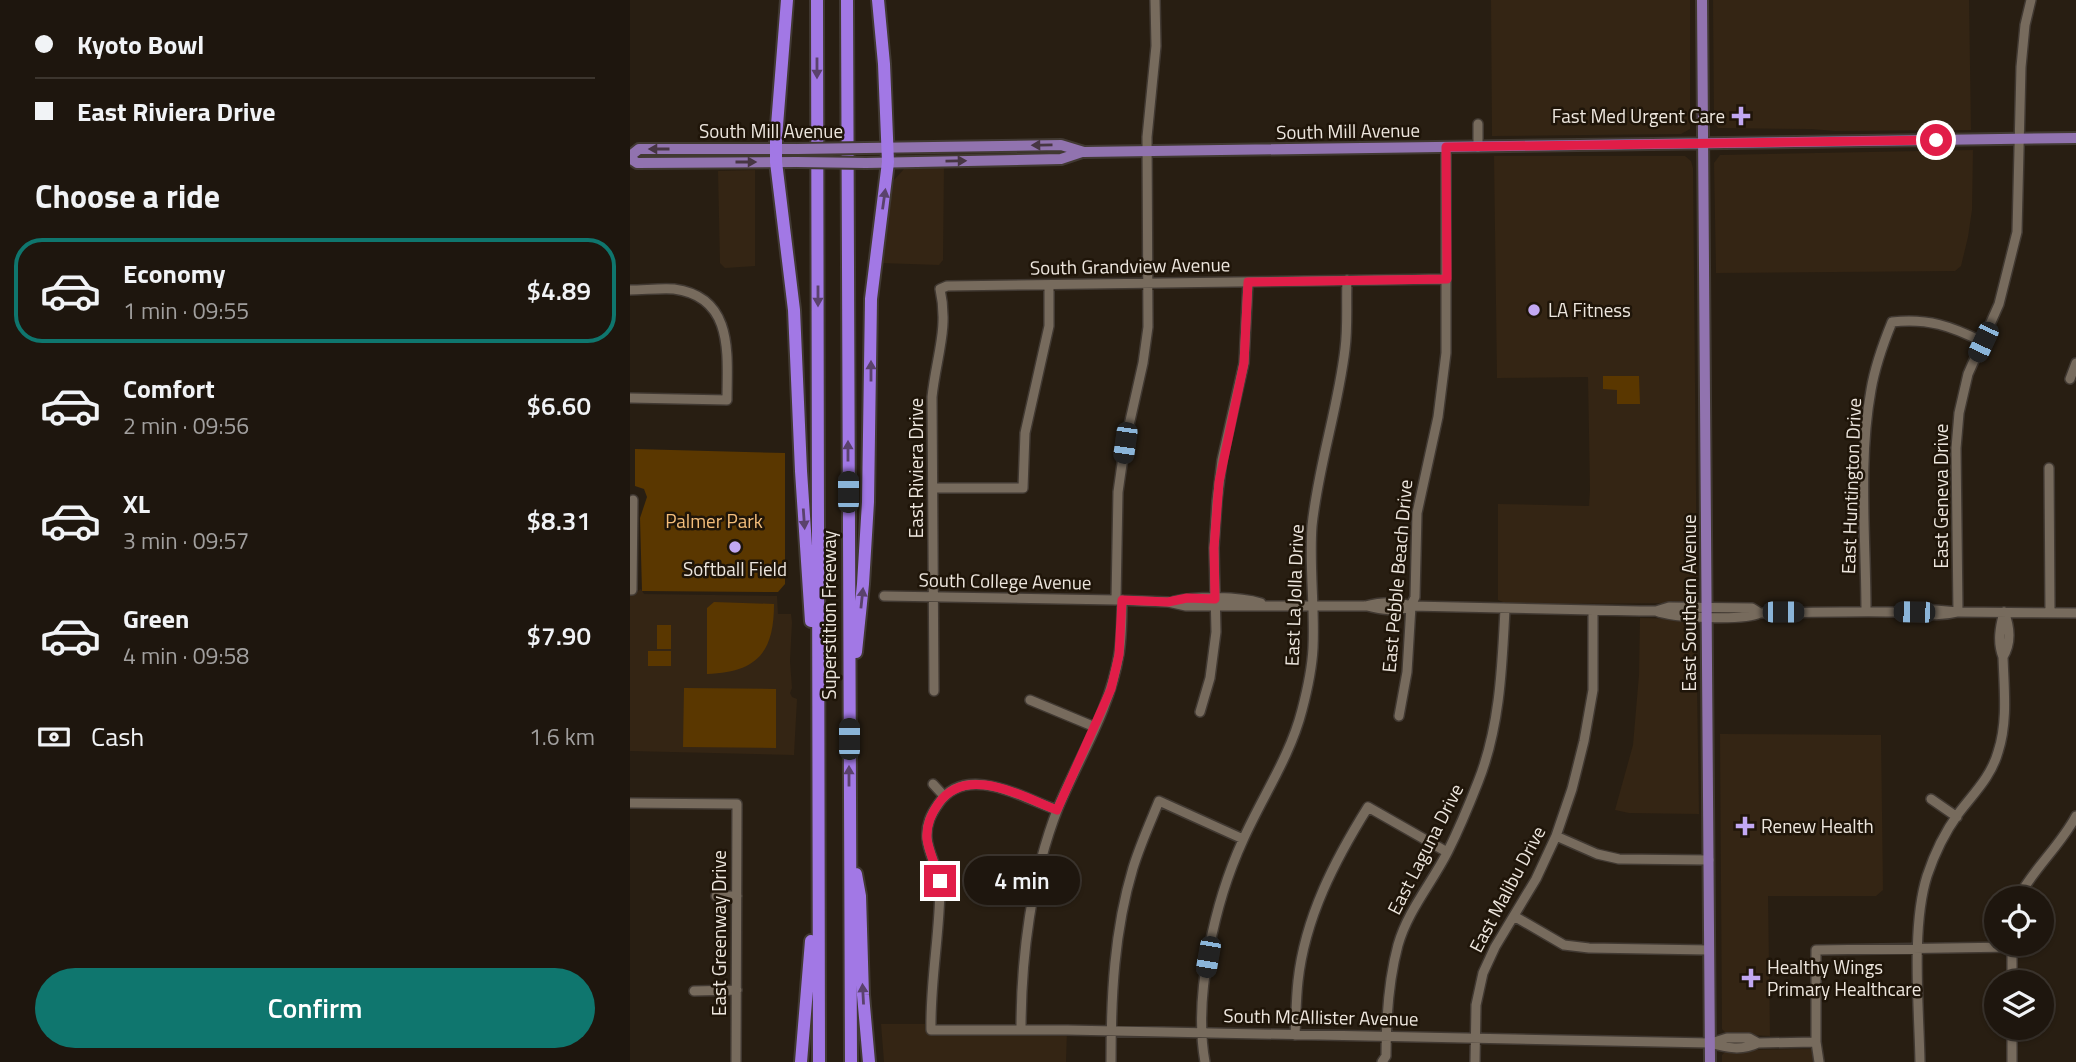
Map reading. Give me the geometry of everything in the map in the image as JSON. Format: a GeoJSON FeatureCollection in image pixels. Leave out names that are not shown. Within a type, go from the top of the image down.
{"type":"FeatureCollection","features":[{"type":"Feature","properties":{"kind":"highway"},"geometry":{"type":"LineString","coordinates":[[787,0],[776,155],[794,310],[818,735]]}},
{"type":"Feature","properties":{"kind":"highway","name":"Superstition Freeway"},"geometry":{"type":"LineString","coordinates":[[817,0],[819,1062]]}},
{"type":"Feature","properties":{"kind":"highway","name":"Superstition Freeway"},"geometry":{"type":"LineString","coordinates":[[846,0],[851,1062]]}},
{"type":"Feature","properties":{"kind":"highway"},"geometry":{"type":"LineString","coordinates":[[849,715],[863,584],[868,502],[871,299],[888,162],[878,0]]}},
{"type":"Feature","properties":{"kind":"highway"},"geometry":{"type":"LineString","coordinates":[[849,838],[860,896],[863,995],[869,1062]]}},
{"type":"Feature","properties":{"kind":"highway"},"geometry":{"type":"LineString","coordinates":[[801,1062],[818,857]]}},
{"type":"Feature","properties":{"kind":"main road","name":"East Southern Avenue"},"geometry":{"type":"LineString","coordinates":[[1702,0],[1710,1062]]}},
{"type":"Feature","properties":{"kind":"main road","name":"South Mill Avenue"},"geometry":{"type":"LineString","coordinates":[[776,155],[797,162],[866,163],[1061,159],[1082,152],[1147,150],[2076,138]]}},
{"type":"Feature","properties":{"kind":"main road","name":"South Mill Avenue"},"geometry":{"type":"LineString","coordinates":[[630,157],[637,163],[776,155],[797,149],[1061,145],[1082,152]]}},
{"type":"Feature","properties":{"kind":"street"},"geometry":{"type":"LineString","coordinates":[[1021,1030],[1021,985],[1034,890],[1057,810],[1108,698],[1121,637],[1118,492],[1125,443],[1147,339],[1147,150],[1148,110],[1156,46],[1155,0]]}},
{"type":"Feature","properties":{"kind":"street","name":"East Geneva Drive"},"geometry":{"type":"LineString","coordinates":[[1958,612],[1956,448],[1959,413],[1968,374],[1999,304],[2018,232],[2021,67],[2025,25],[2031,0]]}},
{"type":"Feature","properties":{"kind":"street"},"geometry":{"type":"LineString","coordinates":[[1478,124],[1478,147]]}},
{"type":"Feature","properties":{"kind":"street","name":"East Pebble Beach Drive"},"geometry":{"type":"LineString","coordinates":[[1399,716],[1407,672],[1411,606],[1415,597],[1417,513],[1438,417],[1445,368],[1446,147]]}},
{"type":"Feature","properties":{"kind":"street","name":"South Grandview Avenue"},"geometry":{"type":"LineString","coordinates":[[940,289],[947,286],[1447,279]]}},
{"type":"Feature","properties":{"kind":"street","name":"East La Jolla Drive"},"geometry":{"type":"LineString","coordinates":[[1205,1062],[1203,983],[1226,882],[1243,839],[1285,758],[1302,711],[1313,650],[1312,527],[1322,458],[1346,347],[1347,280]]}},
{"type":"Feature","properties":{"kind":"street"},"geometry":{"type":"LineString","coordinates":[[1200,712],[1210,678],[1215,644],[1214,548],[1219,482],[1244,363],[1248,282]]}},
{"type":"Feature","properties":{"kind":"street"},"geometry":{"type":"LineString","coordinates":[[933,488],[1023,488],[1025,433],[1049,326],[1049,285]]}},
{"type":"Feature","properties":{"kind":"street"},"geometry":{"type":"LineString","coordinates":[[630,290],[676,289],[700,298],[718,313],[727,340],[727,400],[630,397]]}},
{"type":"Feature","properties":{"kind":"street","name":"East Riviera Drive"},"geometry":{"type":"LineString","coordinates":[[934,691],[932,397],[944,334],[944,308],[940,289]]}},
{"type":"Feature","properties":{"kind":"street","name":"East Huntington Drive"},"geometry":{"type":"LineString","coordinates":[[1866,612],[1866,425],[1871,388],[1892,322],[1915,320],[1944,325],[1983,342]]}},
{"type":"Feature","properties":{"kind":"street"},"geometry":{"type":"LineString","coordinates":[[2070,379],[2076,363]]}},
{"type":"Feature","properties":{"kind":"street"},"geometry":{"type":"LineString","coordinates":[[2049,468],[2050,612]]}},
{"type":"Feature","properties":{"kind":"street"},"geometry":{"type":"LineString","coordinates":[[631,590],[633,500]]}},
{"type":"Feature","properties":{"kind":"street","name":"South College Avenue"},"geometry":{"type":"LineString","coordinates":[[884,596],[1168,602],[1187,598],[1215,603],[1249,599],[1266,604],[1365,606],[1381,610],[1401,610],[1411,606],[1656,611],[1669,607],[1706,612],[1752,608],[1760,612],[1914,612],[1924,616],[1943,616],[1958,612],[2076,612]]}},
{"type":"Feature","properties":{"kind":"street","name":"East Laguna Drive"},"geometry":{"type":"LineString","coordinates":[[1382,1062],[1386,1056],[1388,990],[1399,943],[1416,903],[1447,852],[1479,780],[1491,737],[1502,679],[1505,608]]}},
{"type":"Feature","properties":{"kind":"street","name":"East Malibu Drive"},"geometry":{"type":"LineString","coordinates":[[1475,1062],[1476,1005],[1483,973],[1556,836],[1572,789],[1593,690],[1592,610]]}},
{"type":"Feature","properties":{"kind":"street"},"geometry":{"type":"LineString","coordinates":[[1920,1062],[1920,909],[1927,877],[1939,848],[1956,817],[1985,780],[1998,752],[2004,718],[2003,657],[2009,648],[2009,625],[2004,612]]}},
{"type":"Feature","properties":{"kind":"street"},"geometry":{"type":"LineString","coordinates":[[1030,700],[1096,727]]}},
{"type":"Feature","properties":{"kind":"street"},"geometry":{"type":"LineString","coordinates":[[933,784],[944,796],[956,788],[976,783],[996,787],[1057,810]]}},
{"type":"Feature","properties":{"kind":"street","name":"South McAllister Avenue"},"geometry":{"type":"LineString","coordinates":[[944,796],[930,816],[927,838],[940,881],[932,972],[931,1030],[1386,1035],[1710,1043],[1727,1048],[1749,1047],[1758,1042],[1816,1042]]}},
{"type":"Feature","properties":{"kind":"street"},"geometry":{"type":"LineString","coordinates":[[1931,799],[1956,817]]}},
{"type":"Feature","properties":{"kind":"street"},"geometry":{"type":"LineString","coordinates":[[1111,1062],[1113,971],[1120,918],[1133,866],[1159,802],[1243,839]]}},
{"type":"Feature","properties":{"kind":"street","name":"East Greenway Drive"},"geometry":{"type":"LineString","coordinates":[[630,803],[737,804],[736,1062]]}},
{"type":"Feature","properties":{"kind":"street"},"geometry":{"type":"LineString","coordinates":[[1295,1035],[1298,979],[1309,928],[1325,884],[1368,807],[1447,852]]}},
{"type":"Feature","properties":{"kind":"street"},"geometry":{"type":"LineString","coordinates":[[2024,886],[2075,823]]}},
{"type":"Feature","properties":{"kind":"street"},"geometry":{"type":"LineString","coordinates":[[1556,836],[1597,854],[1619,859],[1709,859]]}},
{"type":"Feature","properties":{"kind":"street"},"geometry":{"type":"LineString","coordinates":[[716,896],[737,897]]}},
{"type":"Feature","properties":{"kind":"street"},"geometry":{"type":"LineString","coordinates":[[1514,916],[1564,945],[1590,948],[1709,950]]}},
{"type":"Feature","properties":{"kind":"street"},"geometry":{"type":"LineString","coordinates":[[1819,1062],[1816,1042],[1816,950],[1984,946]]}},
{"type":"Feature","properties":{"kind":"street"},"geometry":{"type":"LineString","coordinates":[[694,991],[737,990]]}},
{"type":"Feature","properties":{"kind":"street"},"geometry":{"type":"LineString","coordinates":[[2012,1040],[2012,1062]]}},
{"type":"Feature","properties":{"kind":"shaded area"},"geometry":{"type":"Polygon","coordinates":[[[1491,0],[1690,0],[1690,129],[1681,134],[1492,136],[1491,0]]]}},
{"type":"Feature","properties":{"kind":"shaded area"},"geometry":{"type":"Polygon","coordinates":[[[1713,0],[1969,0],[1971,130],[1718,128],[1714,122],[1713,0]]]}},
{"type":"Feature","properties":{"kind":"shaded area"},"geometry":{"type":"Polygon","coordinates":[[[1973,150],[1972,210],[1968,237],[1961,266],[1955,271],[1716,273],[1714,163],[1720,155],[1973,150]]]}},
{"type":"Feature","properties":{"kind":"shaded area"},"geometry":{"type":"Polygon","coordinates":[[[1494,156],[1685,156],[1691,161],[1697,598],[1691,603],[1508,604],[1498,600],[1498,504],[1589,506],[1590,490],[1588,377],[1497,378],[1494,156]]]}},
{"type":"Feature","properties":{"kind":"shaded area"},"geometry":{"type":"Polygon","coordinates":[[[944,166],[943,260],[939,265],[880,263],[894,180],[904,169],[944,166]]]}},
{"type":"Feature","properties":{"kind":"shaded area"},"geometry":{"type":"Polygon","coordinates":[[[755,170],[755,266],[725,268],[720,263],[718,171],[755,170]]]}},
{"type":"Feature","properties":{"kind":"shaded area"},"geometry":{"type":"Polygon","coordinates":[[[641,589],[644,594],[777,596],[778,614],[791,614],[792,622],[790,693],[797,699],[794,755],[630,751],[630,596],[641,589]]]}},
{"type":"Feature","properties":{"kind":"shaded area"},"geometry":{"type":"Polygon","coordinates":[[[1640,618],[1689,619],[1696,624],[1699,814],[1629,813],[1615,810],[1633,745],[1639,675],[1640,618]]]}},
{"type":"Feature","properties":{"kind":"shaded area"},"geometry":{"type":"Polygon","coordinates":[[[1720,734],[1881,735],[1883,890],[1876,896],[1768,896],[1770,1036],[1727,1034],[1722,1029],[1720,734]]]}},
{"type":"Feature","properties":{"kind":"shaded area"},"geometry":{"type":"Polygon","coordinates":[[[881,1024],[931,1024],[931,1030],[1067,1030],[1066,1062],[884,1062],[881,1024]]]}},
{"type":"Feature","properties":{"kind":"shaded area"},"geometry":{"type":"Polygon","coordinates":[[[1812,1049],[1814,1062],[1722,1062],[1722,1055],[1727,1050],[1812,1049]]]}},
{"type":"Feature","properties":{"kind":"green space"},"geometry":{"type":"Polygon","coordinates":[[[1603,376],[1639,376],[1640,404],[1617,404],[1617,390],[1603,389],[1603,376]]]}},
{"type":"Feature","properties":{"kind":"green space","name":"Palmer Park"},"geometry":{"type":"Polygon","coordinates":[[[635,449],[785,453],[785,584],[778,592],[642,591],[640,518],[647,497],[644,489],[635,486],[635,449]]]}},
{"type":"Feature","properties":{"kind":"green space"},"geometry":{"type":"Polygon","coordinates":[[[714,602],[774,604],[773,621],[766,648],[759,657],[738,669],[707,674],[707,608],[714,602]]]}},
{"type":"Feature","properties":{"kind":"green space"},"geometry":{"type":"Polygon","coordinates":[[[657,625],[671,625],[671,649],[657,649],[657,625]]]}},
{"type":"Feature","properties":{"kind":"green space"},"geometry":{"type":"Polygon","coordinates":[[[648,651],[671,651],[671,666],[648,666],[648,651]]]}},
{"type":"Feature","properties":{"kind":"green space"},"geometry":{"type":"Polygon","coordinates":[[[684,688],[776,689],[776,748],[683,747],[684,688]]]}},
{"type":"Feature","properties":{"kind":"place","name":"Fast Med Urgent Care"},"geometry":{"type":"Point","coordinates":[1741,116]}},
{"type":"Feature","properties":{"kind":"place","name":"LA Fitness"},"geometry":{"type":"Point","coordinates":[1534,310]}},
{"type":"Feature","properties":{"kind":"place","name":"Softball Field"},"geometry":{"type":"Point","coordinates":[735,547]}},
{"type":"Feature","properties":{"kind":"place","name":"Renew Health"},"geometry":{"type":"Point","coordinates":[1745,826]}},
{"type":"Feature","properties":{"kind":"place","name":"Healthy Wings Primary Healthcare"},"geometry":{"type":"Point","coordinates":[1751,978]}},
{"type":"Feature","properties":{"kind":"route"},"geometry":{"type":"LineString","coordinates":[[940,881],[927,838],[930,816],[944,796],[956,788],[976,783],[996,787],[1057,810],[1111,689],[1119,655],[1122,600],[1168,602],[1187,598],[1215,599],[1214,548],[1219,482],[1244,363],[1248,282],[1447,279],[1446,147],[1936,140]]}}]}
